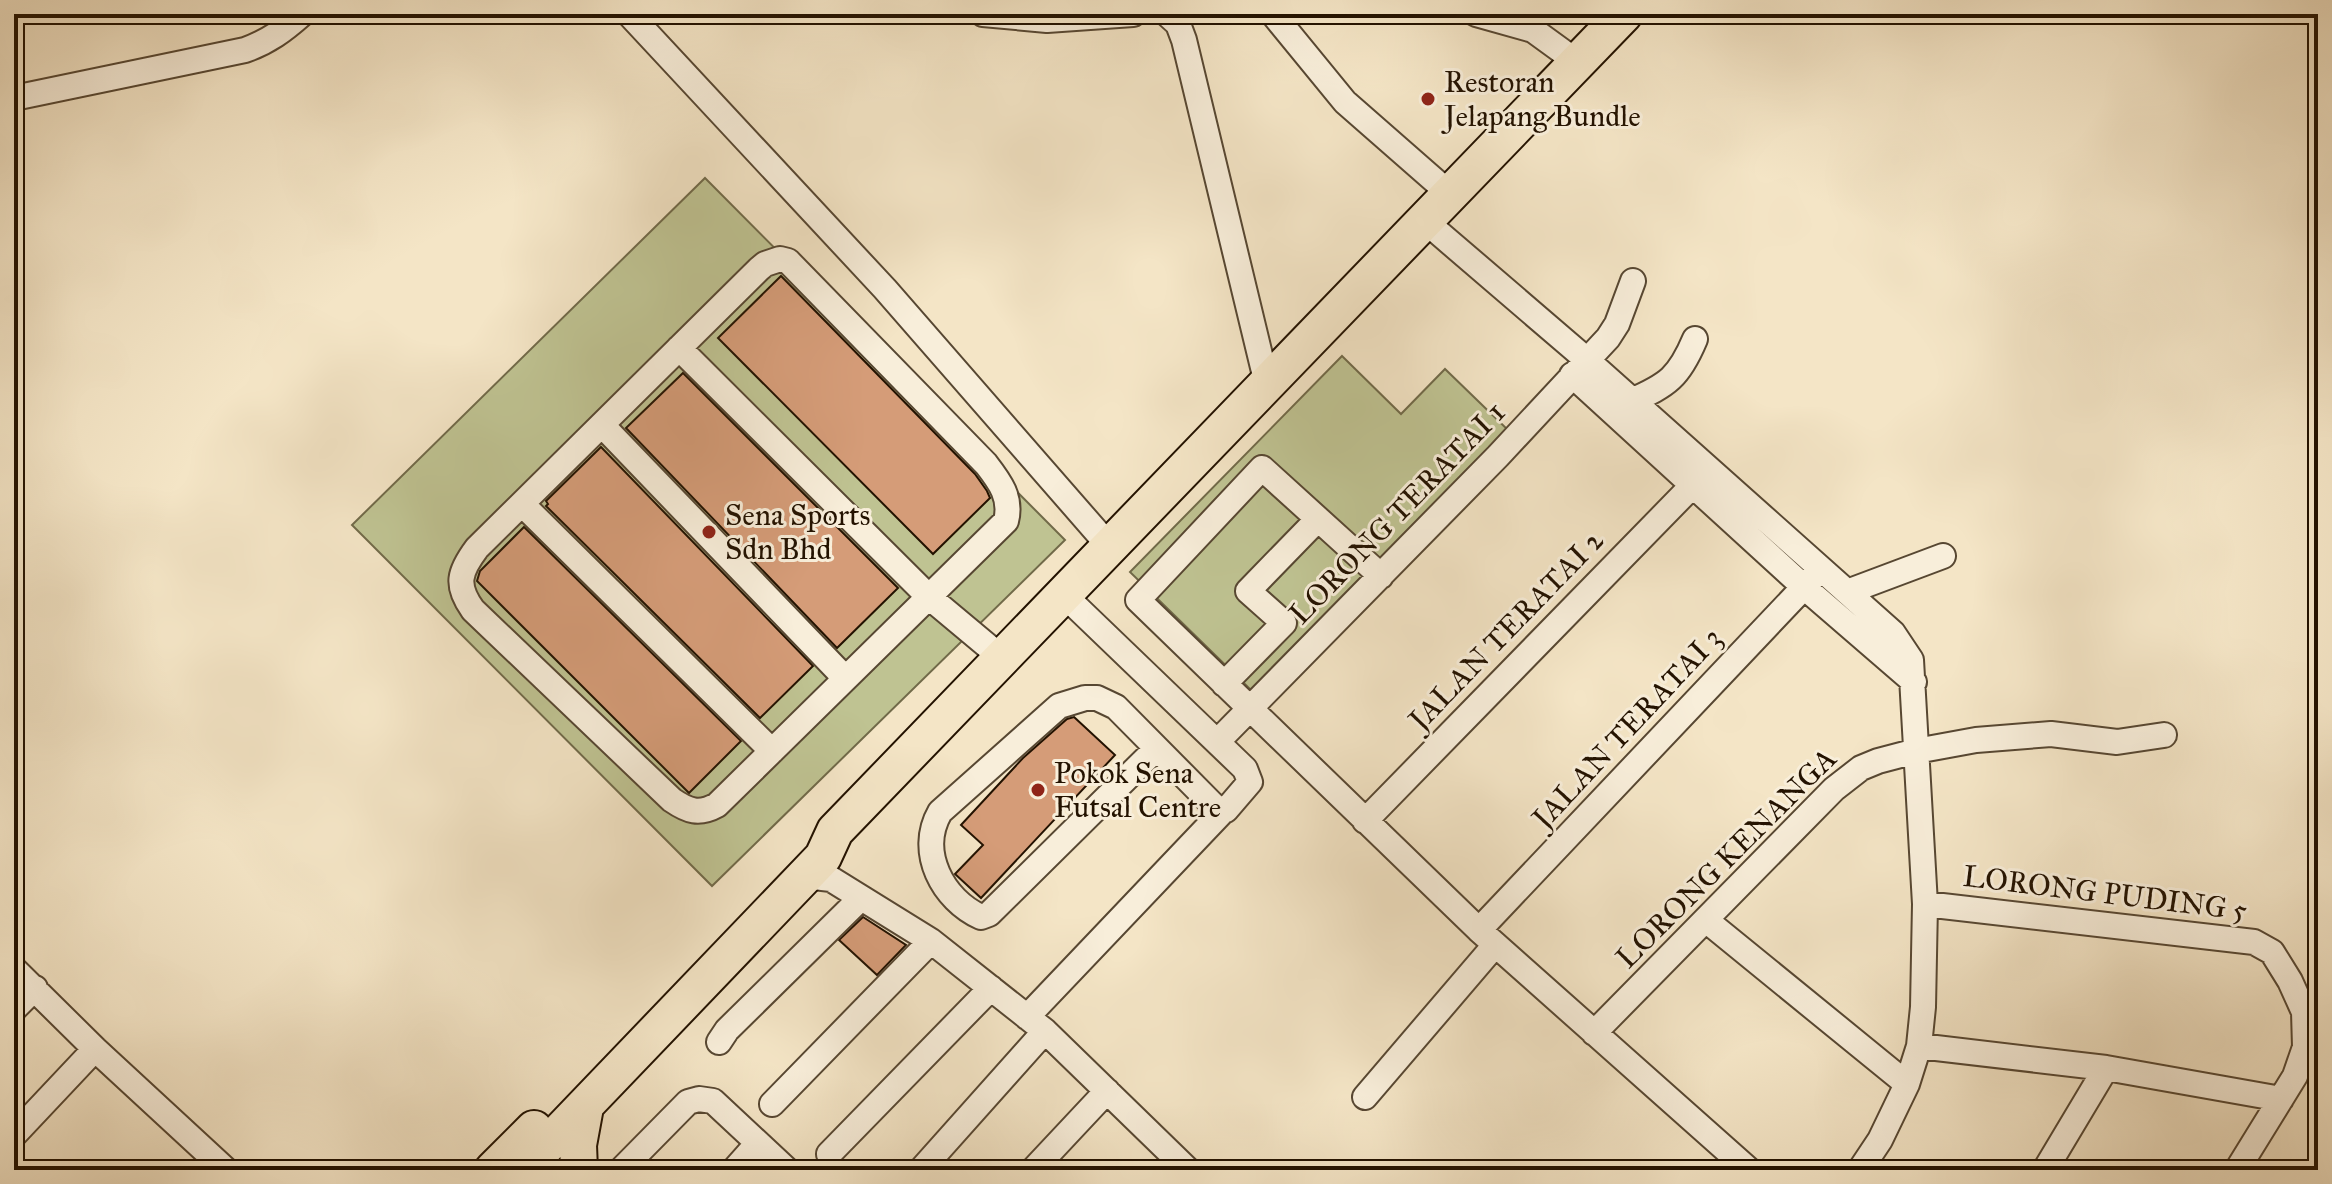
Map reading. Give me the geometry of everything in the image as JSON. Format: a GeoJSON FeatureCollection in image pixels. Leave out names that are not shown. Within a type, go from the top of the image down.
{"type":"FeatureCollection","features":[{"type":"Feature","properties":{"kind":"highway"},"geometry":{"type":"LineString","coordinates":[[535,1155],[824,861],[1002,658],[1620,15]]}},
{"type":"Feature","properties":{"kind":"highway"},"geometry":{"type":"LineString","coordinates":[[535,1155],[814,840],[824,861]]}},
{"type":"Feature","properties":{"kind":"highway"},"geometry":{"type":"LineString","coordinates":[[579,1170],[578,1145],[585,1107]]}},
{"type":"Feature","properties":{"kind":"street"},"geometry":{"type":"LineString","coordinates":[[14,98],[245,50],[281,32],[302,14]]}},
{"type":"Feature","properties":{"kind":"street"},"geometry":{"type":"LineString","coordinates":[[629,14],[885,289],[1110,547]]}},
{"type":"Feature","properties":{"kind":"street"},"geometry":{"type":"LineString","coordinates":[[983,14],[1047,20],[1133,14]]}},
{"type":"Feature","properties":{"kind":"street"},"geometry":{"type":"LineString","coordinates":[[1167,14],[1178,24],[1184,40],[1267,384]]}},
{"type":"Feature","properties":{"kind":"street"},"geometry":{"type":"LineString","coordinates":[[1273,14],[1345,102],[1450,194]]}},
{"type":"Feature","properties":{"kind":"street"},"geometry":{"type":"LineString","coordinates":[[1476,14],[1533,30],[1577,62]]}},
{"type":"Feature","properties":{"kind":"street"},"geometry":{"type":"LineString","coordinates":[[1425,221],[1580,368],[1694,484],[1813,578],[1847,592],[1893,633],[1911,660],[1925,904],[1923,1007],[1919,1046],[1907,1084],[1880,1140],[1860,1170]]}},
{"type":"Feature","properties":{"kind":"street"},"geometry":{"type":"LineString","coordinates":[[780,259],[788,261],[986,464],[1000,481],[1009,509],[1006,521],[717,805],[705,811],[684,808],[672,800],[473,610],[462,591],[463,567],[477,548],[679,348],[765,264],[780,259]]}},
{"type":"Feature","properties":{"kind":"street","name":"LORONG TERATAI 1"},"geometry":{"type":"LineString","coordinates":[[1217,742],[1381,576],[1608,338],[1617,324],[1633,281]]}},
{"type":"Feature","properties":{"kind":"street"},"geometry":{"type":"LineString","coordinates":[[1631,401],[1673,379],[1684,365],[1695,339]]}},
{"type":"Feature","properties":{"kind":"street"},"geometry":{"type":"LineString","coordinates":[[679,348],[929,597],[1002,658]]}},
{"type":"Feature","properties":{"kind":"street"},"geometry":{"type":"LineString","coordinates":[[1580,368],[1631,401],[1813,578],[1914,682]]}},
{"type":"Feature","properties":{"kind":"street"},"geometry":{"type":"LineString","coordinates":[[602,425],[845,678]]}},
{"type":"Feature","properties":{"kind":"street"},"geometry":{"type":"LineString","coordinates":[[1381,576],[1262,468],[1138,600],[1487,938],[1749,1170]]}},
{"type":"Feature","properties":{"kind":"street","name":"JALAN TERATAI 2"},"geometry":{"type":"LineString","coordinates":[[1365,821],[1694,484]]}},
{"type":"Feature","properties":{"kind":"street"},"geometry":{"type":"LineString","coordinates":[[522,504],[772,751]]}},
{"type":"Feature","properties":{"kind":"street"},"geometry":{"type":"LineString","coordinates":[[1224,684],[1284,623],[1248,591],[1318,519]]}},
{"type":"Feature","properties":{"kind":"street"},"geometry":{"type":"LineString","coordinates":[[1847,592],[1943,556]]}},
{"type":"Feature","properties":{"kind":"street","name":"JALAN TERATAI 3"},"geometry":{"type":"LineString","coordinates":[[1365,1097],[1487,938],[1813,578]]}},
{"type":"Feature","properties":{"kind":"street"},"geometry":{"type":"LineString","coordinates":[[921,1170],[1036,1024],[1248,786],[1250,779],[1245,769],[1064,595]]}},
{"type":"Feature","properties":{"kind":"street"},"geometry":{"type":"LineString","coordinates":[[1156,749],[989,914],[981,917],[972,913],[940,882],[932,841],[940,812],[1059,706],[1085,698],[1107,701],[1156,749],[1218,810],[1223,811]]}},
{"type":"Feature","properties":{"kind":"street","name":"LORONG KENANGA"},"geometry":{"type":"LineString","coordinates":[[1594,1033],[1846,778],[1878,761],[1916,751],[2017,736],[2051,734],[2117,742],[2164,735]]}},
{"type":"Feature","properties":{"kind":"street"},"geometry":{"type":"LineString","coordinates":[[824,861],[860,899],[931,941],[1036,1024],[1188,1170]]}},
{"type":"Feature","properties":{"kind":"street"},"geometry":{"type":"LineString","coordinates":[[719,1042],[727,1030],[860,899]]}},
{"type":"Feature","properties":{"kind":"street","name":"LORONG PUDING 5"},"geometry":{"type":"LineString","coordinates":[[1925,904],[2254,942],[2272,952],[2304,1012],[2305,1047],[2295,1076],[2237,1170]]}},
{"type":"Feature","properties":{"kind":"street"},"geometry":{"type":"LineString","coordinates":[[1707,921],[1907,1084]]}},
{"type":"Feature","properties":{"kind":"street"},"geometry":{"type":"LineString","coordinates":[[772,1104],[931,941]]}},
{"type":"Feature","properties":{"kind":"street"},"geometry":{"type":"LineString","coordinates":[[14,969],[226,1170]]}},
{"type":"Feature","properties":{"kind":"street"},"geometry":{"type":"LineString","coordinates":[[14,1009],[35,988]]}},
{"type":"Feature","properties":{"kind":"street"},"geometry":{"type":"LineString","coordinates":[[829,1154],[991,988]]}},
{"type":"Feature","properties":{"kind":"street"},"geometry":{"type":"LineString","coordinates":[[1919,1046],[2106,1068],[2281,1099]]}},
{"type":"Feature","properties":{"kind":"street"},"geometry":{"type":"LineString","coordinates":[[14,1135],[95,1049]]}},
{"type":"Feature","properties":{"kind":"street"},"geometry":{"type":"LineString","coordinates":[[2045,1170],[2106,1068]]}},
{"type":"Feature","properties":{"kind":"street"},"geometry":{"type":"LineString","coordinates":[[1033,1170],[1107,1091]]}},
{"type":"Feature","properties":{"kind":"street"},"geometry":{"type":"LineString","coordinates":[[621,1170],[683,1107],[694,1100],[713,1101],[787,1170]]}},
{"type":"Feature","properties":{"kind":"street"},"geometry":{"type":"LineString","coordinates":[[734,1170],[758,1143]]}},
{"type":"Feature","properties":{"kind":"green space","name":"Sena Sports Sdn Bhd"},"geometry":{"type":"Polygon","coordinates":[[[705,178],[1065,540],[712,886],[352,525],[705,178]]]}},
{"type":"Feature","properties":{"kind":"green space"},"geometry":{"type":"Polygon","coordinates":[[[1342,356],[1401,414],[1445,369],[1509,431],[1252,691],[1130,572],[1342,356]]]}},
{"type":"Feature","properties":{"kind":"building"},"geometry":{"type":"Polygon","coordinates":[[[781,276],[975,474],[987,491],[990,498],[933,554],[718,338],[781,276]]]}},
{"type":"Feature","properties":{"kind":"building"},"geometry":{"type":"Polygon","coordinates":[[[683,373],[898,588],[837,648],[626,428],[683,373]]]}},
{"type":"Feature","properties":{"kind":"building"},"geometry":{"type":"Polygon","coordinates":[[[601,447],[813,666],[760,718],[546,506],[546,501],[601,447]]]}},
{"type":"Feature","properties":{"kind":"building"},"geometry":{"type":"Polygon","coordinates":[[[524,527],[741,741],[689,793],[477,581],[480,571],[524,527]]]}},
{"type":"Feature","properties":{"kind":"building","name":"Pokok Sena Futsal Centre"},"geometry":{"type":"Polygon","coordinates":[[[1074,717],[1115,755],[981,898],[955,874],[983,845],[961,825],[1023,758],[1067,719],[1074,717]]]}},
{"type":"Feature","properties":{"kind":"building"},"geometry":{"type":"Polygon","coordinates":[[[863,917],[906,945],[877,975],[839,940],[863,917]]]}},
{"type":"Feature","properties":{"kind":"place","name":"Restoran Jelapang Bundle"},"geometry":{"type":"Point","coordinates":[1428,99]}},
{"type":"Feature","properties":{"kind":"place","name":"Sena Sports Sdn Bhd"},"geometry":{"type":"Point","coordinates":[709,532]}},
{"type":"Feature","properties":{"kind":"place","name":"Pokok Sena Futsal Centre"},"geometry":{"type":"Point","coordinates":[1038,790]}}]}
